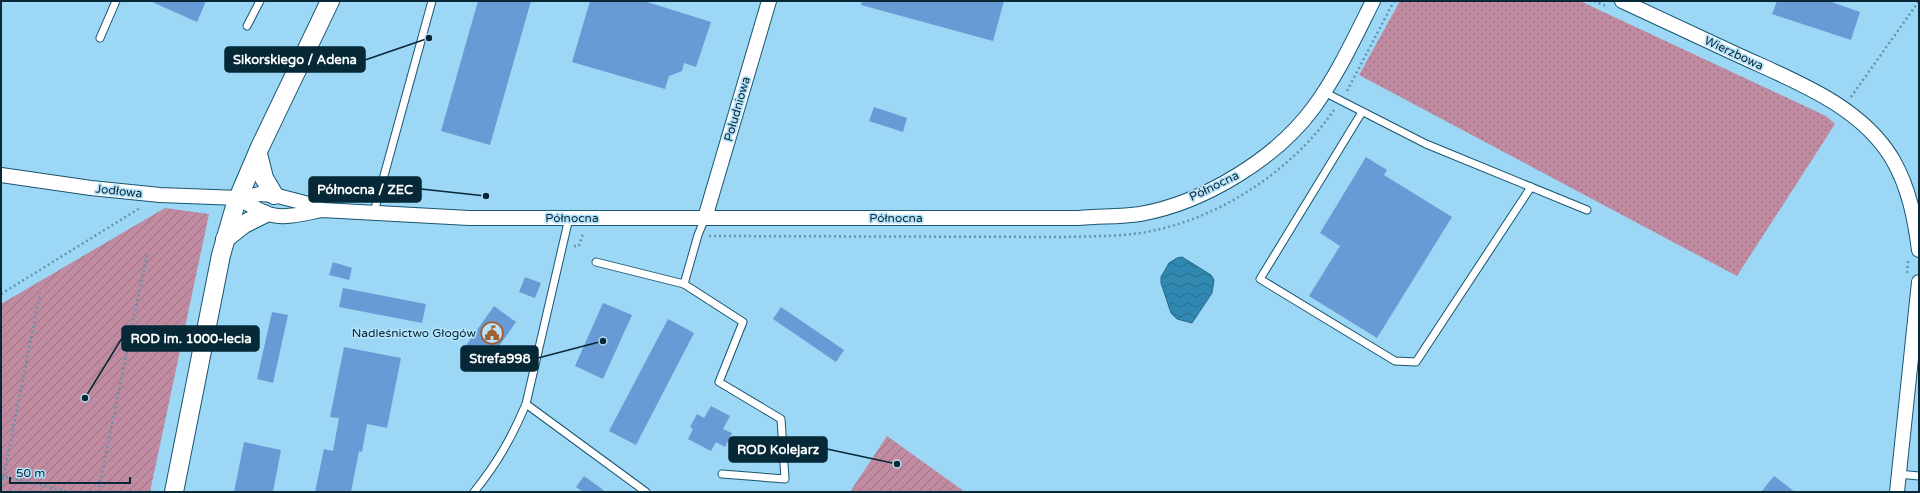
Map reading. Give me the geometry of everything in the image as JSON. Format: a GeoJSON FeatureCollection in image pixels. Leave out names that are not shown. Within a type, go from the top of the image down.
{"type":"FeatureCollection","features":[{"type":"Feature","properties":{"kind":"street"},"geometry":{"type":"LineString","coordinates":[[174,492],[225,239],[238,198],[330,1]]}},
{"type":"Feature","properties":{"kind":"street","name":"Południowa"},"geometry":{"type":"LineString","coordinates":[[705,218],[769,1]]}},
{"type":"Feature","properties":{"kind":"street","name":"Północna"},"geometry":{"type":"LineString","coordinates":[[238,198],[264,214],[274,217],[322,210],[469,218],[1072,218],[1140,214],[1177,204],[1213,189],[1251,167],[1281,143],[1314,108],[1338,73],[1373,1]]}},
{"type":"Feature","properties":{"kind":"street","name":"Wierzbowa"},"geometry":{"type":"LineString","coordinates":[[1618,6],[1798,83],[1843,108],[1874,135],[1893,160],[1905,187],[1914,215],[1914,252]]}},
{"type":"Feature","properties":{"kind":"street"},"geometry":{"type":"LineString","coordinates":[[258,154],[264,178],[274,195]]}},
{"type":"Feature","properties":{"kind":"street","name":"Jodłowa"},"geometry":{"type":"LineString","coordinates":[[1,175],[160,196],[238,198]]}},
{"type":"Feature","properties":{"kind":"street","name":"Północna"},"geometry":{"type":"LineString","coordinates":[[238,198],[260,194],[274,195],[305,203],[322,210]]}},
{"type":"Feature","properties":{"kind":"street"},"geometry":{"type":"LineString","coordinates":[[225,239],[244,224],[264,214]]}},
{"type":"Feature","properties":{"kind":"street"},"geometry":{"type":"LineString","coordinates":[[1897,492],[1913,280]]}},
{"type":"Feature","properties":{"kind":"lane"},"geometry":{"type":"LineString","coordinates":[[100,38],[116,1]]}},
{"type":"Feature","properties":{"kind":"lane"},"geometry":{"type":"LineString","coordinates":[[247,26],[260,1]]}},
{"type":"Feature","properties":{"kind":"lane"},"geometry":{"type":"LineString","coordinates":[[374,212],[432,1]]}},
{"type":"Feature","properties":{"kind":"lane"},"geometry":{"type":"LineString","coordinates":[[1324,92],[1426,144],[1587,210]]}},
{"type":"Feature","properties":{"kind":"lane"},"geometry":{"type":"LineString","coordinates":[[1362,112],[1260,279],[1395,361],[1416,362],[1531,187]]}},
{"type":"Feature","properties":{"kind":"lane"},"geometry":{"type":"LineString","coordinates":[[474,492],[498,461],[516,430],[526,404],[569,218]]}},
{"type":"Feature","properties":{"kind":"lane"},"geometry":{"type":"LineString","coordinates":[[684,284],[698,235],[705,218]]}},
{"type":"Feature","properties":{"kind":"lane"},"geometry":{"type":"LineString","coordinates":[[596,262],[684,284],[743,322],[719,382],[781,419],[785,479],[722,474]]}},
{"type":"Feature","properties":{"kind":"lane"},"geometry":{"type":"LineString","coordinates":[[526,404],[646,492]]}},
{"type":"Feature","properties":{"kind":"lane"},"geometry":{"type":"LineString","coordinates":[[1898,474],[1919,476]]}},
{"type":"Feature","properties":{"kind":"path"},"geometry":{"type":"LineString","coordinates":[[1594,1],[1618,6]]}},
{"type":"Feature","properties":{"kind":"path"},"geometry":{"type":"LineString","coordinates":[[1843,108],[1919,1]]}},
{"type":"Feature","properties":{"kind":"path"},"geometry":{"type":"LineString","coordinates":[[1,294],[11,290],[160,196]]}},
{"type":"Feature","properties":{"kind":"path"},"geometry":{"type":"LineString","coordinates":[[1913,280],[1914,252]]}},
{"type":"Feature","properties":{"kind":"path"},"geometry":{"type":"LineString","coordinates":[[98,492],[147,254]]}},
{"type":"Feature","properties":{"kind":"path"},"geometry":{"type":"LineString","coordinates":[[1,490],[2,476],[40,292]]}},
{"type":"Feature","properties":{"kind":"path"},"geometry":{"type":"LineString","coordinates":[[2,476],[70,492]]}},
{"type":"Feature","properties":{"kind":"shaded area"},"geometry":{"type":"Polygon","coordinates":[[[1400,1],[1580,1],[1826,116],[1835,124],[1737,276],[1359,75],[1400,1]]]}},
{"type":"Feature","properties":{"kind":"shaded area"},"geometry":{"type":"Polygon","coordinates":[[[165,208],[209,214],[150,492],[1,492],[1,304],[165,208]]]}},
{"type":"Feature","properties":{"kind":"shaded area"},"geometry":{"type":"Polygon","coordinates":[[[887,436],[965,492],[850,492],[887,436]]]}},
{"type":"Feature","properties":{"kind":"water"},"geometry":{"type":"Polygon","coordinates":[[[1182,257],[1211,275],[1214,280],[1212,293],[1192,323],[1177,319],[1171,313],[1161,283],[1161,277],[1169,263],[1182,257]]]}},
{"type":"Feature","properties":{"kind":"building"},"geometry":{"type":"Polygon","coordinates":[[[150,1],[206,1],[197,22],[150,1]]]}},
{"type":"Feature","properties":{"kind":"building"},"geometry":{"type":"Polygon","coordinates":[[[478,1],[531,1],[490,145],[441,131],[478,1]]]}},
{"type":"Feature","properties":{"kind":"building"},"geometry":{"type":"Polygon","coordinates":[[[590,1],[644,1],[711,22],[696,67],[684,63],[682,71],[669,76],[665,89],[572,62],[590,1]]]}},
{"type":"Feature","properties":{"kind":"building"},"geometry":{"type":"Polygon","coordinates":[[[862,1],[1004,1],[993,41],[861,5],[862,1]]]}},
{"type":"Feature","properties":{"kind":"building"},"geometry":{"type":"Polygon","coordinates":[[[1777,1],[1829,1],[1860,12],[1851,40],[1772,14],[1777,1]]]}},
{"type":"Feature","properties":{"kind":"building"},"geometry":{"type":"Polygon","coordinates":[[[874,107],[907,118],[903,132],[869,121],[874,107]]]}},
{"type":"Feature","properties":{"kind":"building"},"geometry":{"type":"Polygon","coordinates":[[[1366,157],[1387,170],[1384,175],[1452,217],[1377,338],[1309,296],[1340,246],[1320,233],[1366,157]]]}},
{"type":"Feature","properties":{"kind":"building"},"geometry":{"type":"Polygon","coordinates":[[[333,262],[352,268],[349,280],[329,275],[333,262]]]}},
{"type":"Feature","properties":{"kind":"building"},"geometry":{"type":"Polygon","coordinates":[[[525,277],[541,283],[535,298],[519,292],[525,277]]]}},
{"type":"Feature","properties":{"kind":"building"},"geometry":{"type":"Polygon","coordinates":[[[343,288],[426,304],[422,323],[339,307],[343,288]]]}},
{"type":"Feature","properties":{"kind":"building"},"geometry":{"type":"Polygon","coordinates":[[[603,303],[632,315],[603,379],[575,366],[603,303]]]}},
{"type":"Feature","properties":{"kind":"building","name":"Nadleśnictwo Głogów"},"geometry":{"type":"Polygon","coordinates":[[[494,306],[516,322],[482,370],[460,354],[494,306]]]}},
{"type":"Feature","properties":{"kind":"building"},"geometry":{"type":"Polygon","coordinates":[[[781,307],[844,350],[836,362],[773,319],[781,307]]]}},
{"type":"Feature","properties":{"kind":"building"},"geometry":{"type":"Polygon","coordinates":[[[272,312],[288,315],[273,383],[257,379],[272,312]]]}},
{"type":"Feature","properties":{"kind":"building"},"geometry":{"type":"Polygon","coordinates":[[[668,319],[694,333],[636,445],[609,431],[668,319]]]}},
{"type":"Feature","properties":{"kind":"building"},"geometry":{"type":"Polygon","coordinates":[[[344,347],[401,358],[387,428],[367,424],[362,452],[359,451],[351,492],[315,492],[324,449],[333,451],[339,418],[330,417],[344,347]]]}},
{"type":"Feature","properties":{"kind":"building"},"geometry":{"type":"Polygon","coordinates":[[[711,406],[730,416],[723,429],[732,433],[725,447],[716,442],[711,451],[688,439],[693,429],[690,427],[697,414],[704,418],[711,406]]]}},
{"type":"Feature","properties":{"kind":"building"},"geometry":{"type":"Polygon","coordinates":[[[244,442],[281,450],[273,492],[234,492],[244,442]]]}},
{"type":"Feature","properties":{"kind":"building"},"geometry":{"type":"Polygon","coordinates":[[[584,476],[606,492],[583,492],[576,487],[584,476]]]}},
{"type":"Feature","properties":{"kind":"building"},"geometry":{"type":"Polygon","coordinates":[[[1774,476],[1795,492],[1761,492],[1774,476]]]}},
{"type":"Feature","properties":{"kind":"place","name":"Sikorskiego / Adena"},"geometry":{"type":"Point","coordinates":[429,38]}},
{"type":"Feature","properties":{"kind":"place","name":"Północna / ZEC"},"geometry":{"type":"Point","coordinates":[486,196]}},
{"type":"Feature","properties":{"kind":"place","name":"Nadleśnictwo Głogów"},"geometry":{"type":"Point","coordinates":[492,333]}},
{"type":"Feature","properties":{"kind":"place","name":"Strefa998"},"geometry":{"type":"Point","coordinates":[603,341]}},
{"type":"Feature","properties":{"kind":"place","name":"ROD im. 1000-lecia"},"geometry":{"type":"Point","coordinates":[85,398]}},
{"type":"Feature","properties":{"kind":"place","name":"ROD Kolejarz"},"geometry":{"type":"Point","coordinates":[897,464]}}]}
